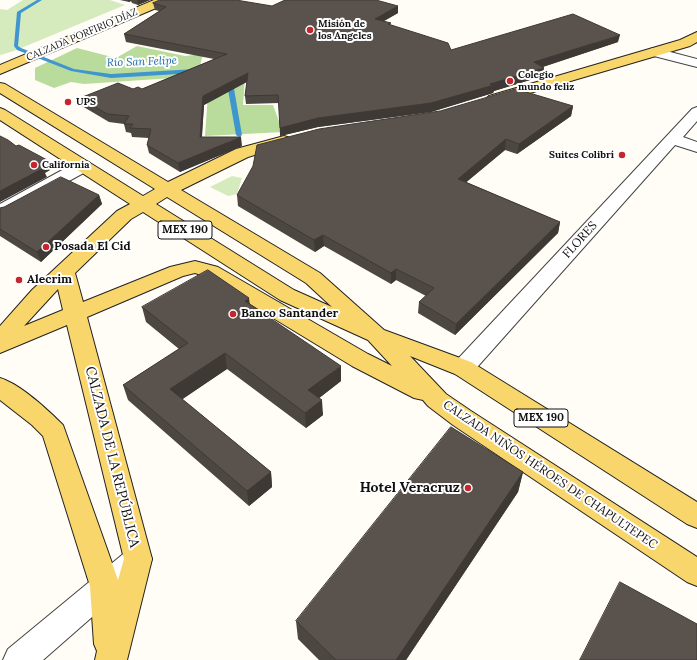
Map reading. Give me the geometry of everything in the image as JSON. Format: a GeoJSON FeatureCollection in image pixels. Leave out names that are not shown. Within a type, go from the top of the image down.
{"type":"FeatureCollection","features":[{"type":"Feature","properties":{"kind":"main road","name":"CALZADA PORFIRIO DÍAZ"},"geometry":{"type":"LineString","coordinates":[[0,70],[48,51],[164,0]]}},
{"type":"Feature","properties":{"kind":"main road"},"geometry":{"type":"LineString","coordinates":[[479,104],[685,43],[697,36]]}},
{"type":"Feature","properties":{"kind":"main road"},"geometry":{"type":"LineString","coordinates":[[0,62],[20,62]]}},
{"type":"Feature","properties":{"kind":"main road","name":"CALZADA NIÑOS HÉROES DE CHAPULTEPEC"},"geometry":{"type":"LineString","coordinates":[[0,86],[313,278],[376,335],[437,400],[697,573]]}},
{"type":"Feature","properties":{"kind":"main road","name":"CALZADA NIÑOS HÉROES DE CHAPULTEPEC"},"geometry":{"type":"LineString","coordinates":[[0,113],[287,295],[376,335],[463,368],[697,516]]}},
{"type":"Feature","properties":{"kind":"main road"},"geometry":{"type":"LineString","coordinates":[[0,340],[39,295],[124,215],[168,189],[242,154],[297,138]]}},
{"type":"Feature","properties":{"kind":"main road"},"geometry":{"type":"LineString","coordinates":[[0,345],[177,271],[195,267],[211,271],[360,360],[437,400]]}},
{"type":"Feature","properties":{"kind":"main road","name":"CALZADA DE LA REPÚBLICA"},"geometry":{"type":"LineString","coordinates":[[64,271],[138,559],[111,658]]}},
{"type":"Feature","properties":{"kind":"main road","name":"CALZADA DE LA REPÚBLICA"},"geometry":{"type":"LineString","coordinates":[[0,387],[41,418],[54,432],[105,586],[111,658]]}},
{"type":"Feature","properties":{"kind":"street"},"geometry":{"type":"LineString","coordinates":[[655,52],[697,63]]}},
{"type":"Feature","properties":{"kind":"street","name":"FLORES"},"geometry":{"type":"LineString","coordinates":[[463,368],[697,112]]}},
{"type":"Feature","properties":{"kind":"street"},"geometry":{"type":"LineString","coordinates":[[672,139],[697,147]]}},
{"type":"Feature","properties":{"kind":"street"},"geometry":{"type":"LineString","coordinates":[[0,210],[83,166]]}},
{"type":"Feature","properties":{"kind":"street"},"geometry":{"type":"LineString","coordinates":[[19,660],[138,559]]}},
{"type":"Feature","properties":{"kind":"green space"},"geometry":{"type":"Polygon","coordinates":[[[23,0],[110,0],[125,5],[14,51],[0,55],[0,9],[7,10],[23,0]]]}},
{"type":"Feature","properties":{"kind":"green space"},"geometry":{"type":"Polygon","coordinates":[[[137,46],[185,56],[203,54],[200,66],[246,65],[243,105],[273,105],[283,132],[205,136],[208,93],[173,78],[84,84],[71,82],[54,88],[35,80],[35,68],[77,48],[116,58],[137,46]]]}},
{"type":"Feature","properties":{"kind":"green space"},"geometry":{"type":"Polygon","coordinates":[[[232,176],[242,178],[237,194],[228,196],[210,187],[232,176]]]}},
{"type":"Feature","properties":{"kind":"building"},"geometry":{"type":"Polygon","coordinates":[[[160,0],[236,0],[272,6],[285,0],[376,0],[398,6],[375,19],[448,43],[451,50],[573,14],[620,35],[534,62],[544,68],[490,84],[494,85],[431,103],[318,118],[280,128],[278,95],[245,96],[248,73],[203,96],[200,137],[241,137],[178,163],[147,145],[151,129],[130,128],[133,124],[124,124],[129,116],[107,114],[80,98],[118,83],[133,89],[138,87],[142,89],[227,54],[124,34],[166,7],[153,3],[160,0]]]}},
{"type":"Feature","properties":{"kind":"building"},"geometry":{"type":"Polygon","coordinates":[[[516,89],[573,106],[519,144],[506,139],[458,179],[560,222],[456,324],[419,302],[434,288],[396,269],[391,273],[323,235],[314,240],[237,195],[253,166],[257,145],[319,129],[440,111],[516,89]]]}},
{"type":"Feature","properties":{"kind":"building"},"geometry":{"type":"Polygon","coordinates":[[[0,136],[16,146],[19,145],[49,161],[39,166],[44,168],[0,191],[0,136]]]}},
{"type":"Feature","properties":{"kind":"building"},"geometry":{"type":"Polygon","coordinates":[[[61,177],[99,195],[37,252],[0,229],[0,208],[61,177]]]}},
{"type":"Feature","properties":{"kind":"building"},"geometry":{"type":"Polygon","coordinates":[[[208,270],[249,298],[245,301],[341,366],[308,390],[322,400],[305,413],[225,353],[170,389],[271,472],[247,491],[123,385],[188,343],[142,307],[208,270]]]}},
{"type":"Feature","properties":{"kind":"building"},"geometry":{"type":"Polygon","coordinates":[[[451,427],[523,472],[396,660],[336,660],[296,621],[451,427]]]}},
{"type":"Feature","properties":{"kind":"building"},"geometry":{"type":"Polygon","coordinates":[[[620,582],[697,624],[697,660],[580,660],[620,582]]]}},
{"type":"Feature","properties":{"kind":"waterway","name":"Río San Felipe"},"geometry":{"type":"LineString","coordinates":[[40,0],[19,12],[16,46],[19,49],[73,70],[111,76],[195,71]]}},
{"type":"Feature","properties":{"kind":"waterway","name":"Río San Felipe"},"geometry":{"type":"LineString","coordinates":[[227,82],[230,83],[239,135]]}},
{"type":"Feature","properties":{"kind":"place","name":"Misión de los Angeles"},"geometry":{"type":"Point","coordinates":[310,30]}},
{"type":"Feature","properties":{"kind":"place","name":"Colegio mundo feliz"},"geometry":{"type":"Point","coordinates":[510,81]}},
{"type":"Feature","properties":{"kind":"place","name":"UPS"},"geometry":{"type":"Point","coordinates":[68,102]}},
{"type":"Feature","properties":{"kind":"place","name":"Suites Colibrí"},"geometry":{"type":"Point","coordinates":[622,155]}},
{"type":"Feature","properties":{"kind":"place","name":"California"},"geometry":{"type":"Point","coordinates":[34,165]}},
{"type":"Feature","properties":{"kind":"place","name":"Posada El Cid"},"geometry":{"type":"Point","coordinates":[46,247]}},
{"type":"Feature","properties":{"kind":"place","name":"Alecrim"},"geometry":{"type":"Point","coordinates":[19,280]}},
{"type":"Feature","properties":{"kind":"place","name":"Banco Santander"},"geometry":{"type":"Point","coordinates":[233,314]}},
{"type":"Feature","properties":{"kind":"place","name":"Hotel Veracruz"},"geometry":{"type":"Point","coordinates":[468,488]}}]}
